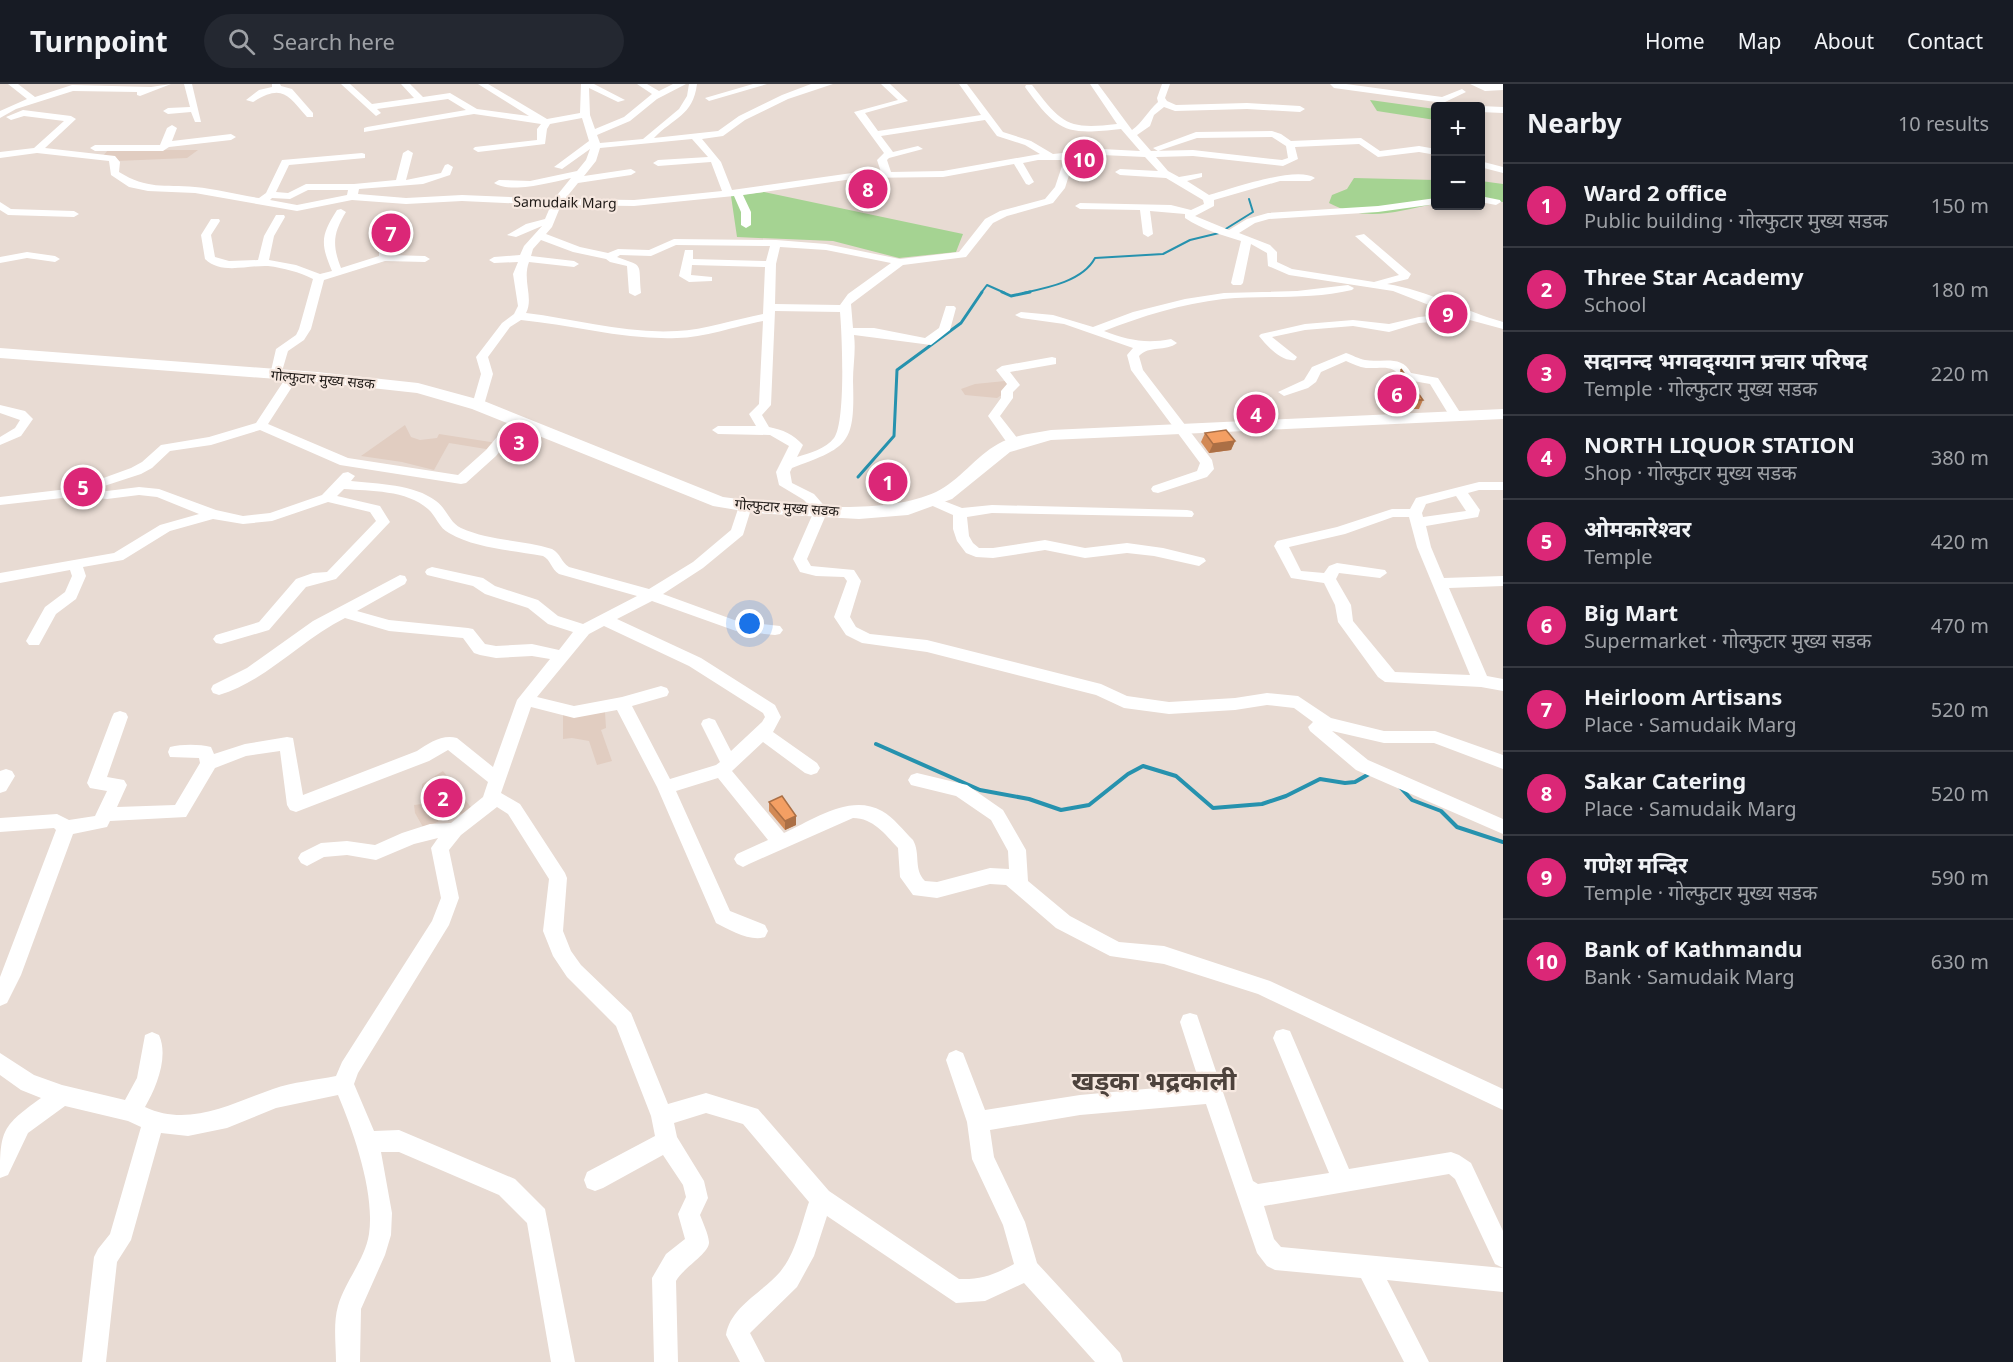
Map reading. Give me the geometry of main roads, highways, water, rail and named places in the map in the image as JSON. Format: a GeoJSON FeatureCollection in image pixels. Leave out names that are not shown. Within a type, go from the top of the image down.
{"type":"FeatureCollection","features":[{"type":"Feature","properties":{"kind":"main road","name":"गोल्फुटार मुख्य सडक"},"geometry":{"type":"LineString","coordinates":[[0,353],[285,375],[418,388],[478,405],[720,502],[745,506],[859,513],[908,509],[945,495],[1004,448],[1050,435],[1503,414]]}},
{"type":"Feature","properties":{"kind":"waterway"},"geometry":{"type":"LineString","coordinates":[[1224,230],[1253,212],[1249,199]]}},
{"type":"Feature","properties":{"kind":"waterway"},"geometry":{"type":"LineString","coordinates":[[1023,293],[1053,286],[1073,278],[1089,266],[1095,258],[1163,254],[1190,240],[1219,233]]}},
{"type":"Feature","properties":{"kind":"waterway"},"geometry":{"type":"LineString","coordinates":[[981,293],[987,285],[1005,293]]}},
{"type":"Feature","properties":{"kind":"waterway"},"geometry":{"type":"LineString","coordinates":[[858,477],[894,436],[897,370],[961,323],[982,292]]}},
{"type":"Feature","properties":{"kind":"waterway"},"geometry":{"type":"LineString","coordinates":[[1002,292],[1011,296],[1030,292]]}},
{"type":"Feature","properties":{"kind":"waterway"},"geometry":{"type":"LineString","coordinates":[[876,744],[980,790],[1029,799],[1061,810],[1089,805],[1128,774],[1143,766],[1176,776],[1213,808],[1262,804],[1286,796],[1320,779],[1345,783],[1355,782],[1369,774]]}},
{"type":"Feature","properties":{"kind":"waterway"},"geometry":{"type":"LineString","coordinates":[[1400,787],[1412,800],[1441,811],[1457,827],[1503,842]]}},
{"type":"Feature","properties":{"kind":"place","name":"Bank of Kathmandu"},"geometry":{"type":"Point","coordinates":[1084,159]}},
{"type":"Feature","properties":{"kind":"place","name":"Sakar Catering"},"geometry":{"type":"Point","coordinates":[868,189]}},
{"type":"Feature","properties":{"kind":"place","name":"Heirloom Artisans"},"geometry":{"type":"Point","coordinates":[391,233]}},
{"type":"Feature","properties":{"kind":"place","name":"गणेश मन्दिर"},"geometry":{"type":"Point","coordinates":[1448,314]}},
{"type":"Feature","properties":{"kind":"place","name":"Big Mart"},"geometry":{"type":"Point","coordinates":[1397,394]}},
{"type":"Feature","properties":{"kind":"place","name":"NORTH LIQUOR STATION"},"geometry":{"type":"Point","coordinates":[1256,414]}},
{"type":"Feature","properties":{"kind":"place","name":"सदानन्द भगवद्ग्यान प्रचार परिषद"},"geometry":{"type":"Point","coordinates":[519,442]}},
{"type":"Feature","properties":{"kind":"place","name":"Ward 2 office"},"geometry":{"type":"Point","coordinates":[888,482]}},
{"type":"Feature","properties":{"kind":"place","name":"ओमकारेश्वर"},"geometry":{"type":"Point","coordinates":[83,487]}},
{"type":"Feature","properties":{"kind":"place","name":"Three Star Academy"},"geometry":{"type":"Point","coordinates":[443,798]}},
{"type":"Feature","properties":{"kind":"district","name":"खड्का भद्रकाली"},"geometry":{"type":"Point","coordinates":[1154,1080]}}]}
